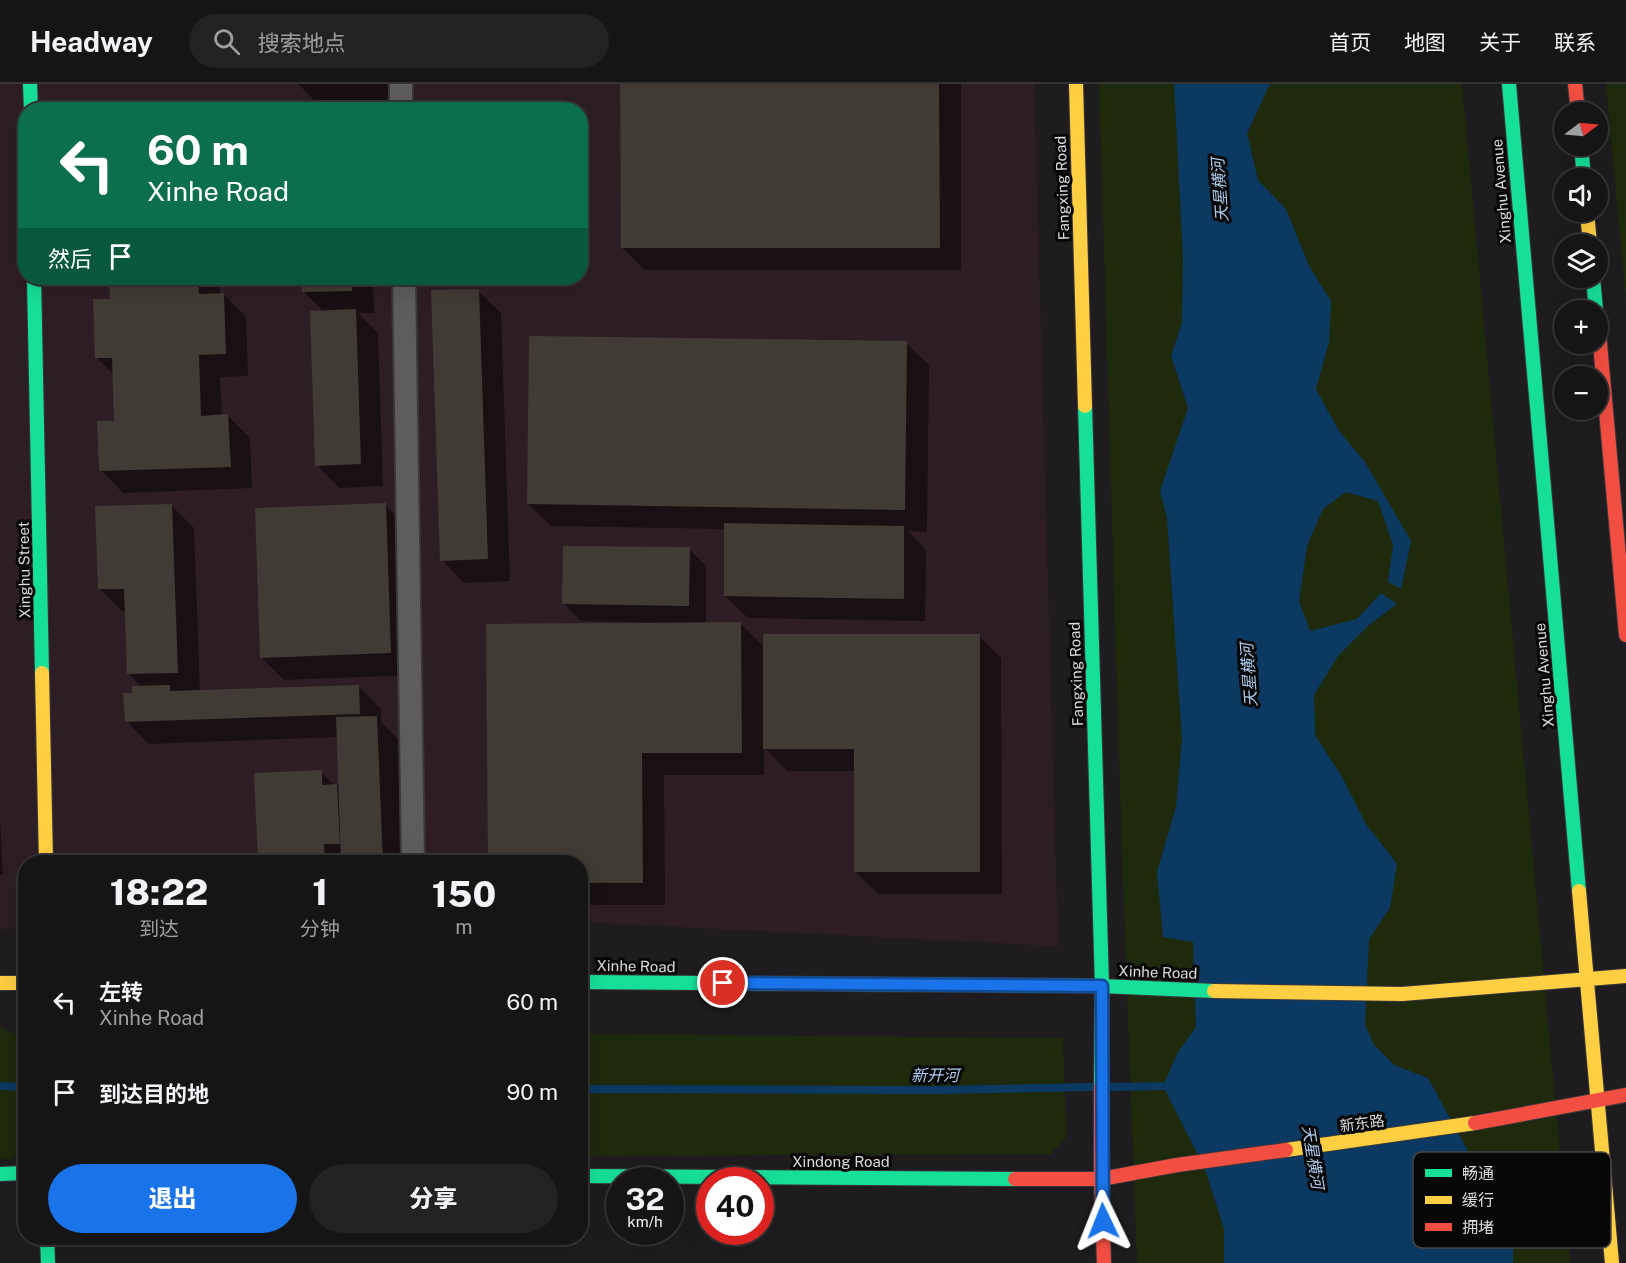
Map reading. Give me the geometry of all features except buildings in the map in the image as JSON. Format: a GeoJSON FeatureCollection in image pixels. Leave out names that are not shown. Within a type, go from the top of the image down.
{"type":"FeatureCollection","features":[{"type":"Feature","properties":{"kind":"street"},"geometry":{"type":"LineString","coordinates":[[30,84],[31,102]]}},
{"type":"Feature","properties":{"kind":"street"},"geometry":{"type":"LineString","coordinates":[[401,84],[401,102]]}},
{"type":"Feature","properties":{"kind":"street","name":"Fangxing Road"},"geometry":{"type":"LineString","coordinates":[[1076,84],[1102,986],[1101,1179],[1104,1263]]}},
{"type":"Feature","properties":{"kind":"street","name":"Xinghu Avenue"},"geometry":{"type":"LineString","coordinates":[[1509,84],[1603,1152]]}},
{"type":"Feature","properties":{"kind":"street"},"geometry":{"type":"LineString","coordinates":[[1575,84],[1577,102]]}},
{"type":"Feature","properties":{"kind":"street","name":"Xinghu Street"},"geometry":{"type":"LineString","coordinates":[[34,285],[46,855]]}},
{"type":"Feature","properties":{"kind":"street"},"geometry":{"type":"LineString","coordinates":[[404,285],[413,855]]}},
{"type":"Feature","properties":{"kind":"street"},"geometry":{"type":"LineString","coordinates":[[1601,354],[1626,635]]}},
{"type":"Feature","properties":{"kind":"street","name":"Xinhe Road"},"geometry":{"type":"LineString","coordinates":[[588,981],[1102,986],[1163,990],[1402,994],[1626,976]]}},
{"type":"Feature","properties":{"kind":"street"},"geometry":{"type":"LineString","coordinates":[[0,983],[18,983]]}},
{"type":"Feature","properties":{"kind":"street","name":"新东路"},"geometry":{"type":"LineString","coordinates":[[1101,1179],[1470,1124],[1626,1095]]}},
{"type":"Feature","properties":{"kind":"street"},"geometry":{"type":"LineString","coordinates":[[0,1174],[18,1173]]}},
{"type":"Feature","properties":{"kind":"street","name":"Xindong Road"},"geometry":{"type":"LineString","coordinates":[[588,1176],[1101,1179]]}},
{"type":"Feature","properties":{"kind":"street"},"geometry":{"type":"LineString","coordinates":[[47,1245],[48,1263]]}},
{"type":"Feature","properties":{"kind":"street","name":"Xinghu Avenue"},"geometry":{"type":"LineString","coordinates":[[1611,1248],[1612,1263]]}},
{"type":"Feature","properties":{"kind":"shaded area"},"geometry":{"type":"Polygon","coordinates":[[[0,84],[1034,84],[1058,946],[588,922],[588,855],[18,855],[18,928],[0,929],[0,84]]]}},
{"type":"Feature","properties":{"kind":"green space"},"geometry":{"type":"Polygon","coordinates":[[[1099,84],[1462,84],[1560,1152],[1413,1152],[1413,1248],[1569,1248],[1570,1263],[1137,1263],[1122,855],[1099,84]]]}},
{"type":"Feature","properties":{"kind":"green space"},"geometry":{"type":"Polygon","coordinates":[[[1606,84],[1626,84],[1626,301],[1608,102],[1606,84]]]}},
{"type":"Feature","properties":{"kind":"green space"},"geometry":{"type":"Polygon","coordinates":[[[0,1027],[18,1035],[18,1152],[12,1159],[0,1159],[0,1027]]]}},
{"type":"Feature","properties":{"kind":"green space"},"geometry":{"type":"Polygon","coordinates":[[[588,1034],[1063,1038],[1066,1137],[1051,1154],[588,1156],[588,1034]]]}},
{"type":"Feature","properties":{"kind":"water","name":"天星横河"},"geometry":{"type":"Polygon","coordinates":[[[1174,84],[1270,84],[1247,133],[1258,180],[1286,209],[1309,266],[1331,301],[1329,342],[1316,389],[1339,431],[1365,462],[1411,541],[1401,589],[1388,582],[1393,545],[1378,501],[1346,492],[1323,509],[1307,546],[1299,601],[1310,631],[1357,619],[1381,593],[1397,604],[1369,625],[1338,656],[1314,695],[1315,735],[1342,777],[1366,824],[1397,864],[1390,908],[1369,939],[1365,1025],[1374,1045],[1394,1065],[1428,1078],[1468,1152],[1413,1152],[1413,1248],[1513,1248],[1513,1263],[1224,1263],[1224,1229],[1205,1169],[1163,1086],[1178,1052],[1196,1027],[1193,942],[1163,937],[1157,872],[1176,807],[1182,739],[1167,518],[1160,491],[1188,408],[1171,356],[1182,323],[1183,256],[1174,84]]]}},
{"type":"Feature","properties":{"kind":"waterway","name":"新开河"},"geometry":{"type":"LineString","coordinates":[[0,1086],[18,1087]]}},
{"type":"Feature","properties":{"kind":"waterway","name":"新开河"},"geometry":{"type":"LineString","coordinates":[[1107,1087],[1172,1086]]}},
{"type":"Feature","properties":{"kind":"waterway","name":"新开河"},"geometry":{"type":"LineString","coordinates":[[588,1089],[939,1090],[1094,1087]]}},
{"type":"Feature","properties":{"kind":"traffic: fast"},"geometry":{"type":"LineString","coordinates":[[30,84],[31,102]]}},
{"type":"Feature","properties":{"kind":"traffic: fast"},"geometry":{"type":"LineString","coordinates":[[1509,84],[1579,891]]}},
{"type":"Feature","properties":{"kind":"traffic: fast"},"geometry":{"type":"LineString","coordinates":[[1582,156],[1583,168]]}},
{"type":"Feature","properties":{"kind":"traffic: fast"},"geometry":{"type":"LineString","coordinates":[[34,285],[42,673]]}},
{"type":"Feature","properties":{"kind":"traffic: fast"},"geometry":{"type":"LineString","coordinates":[[1594,288],[1595,300]]}},
{"type":"Feature","properties":{"kind":"traffic: fast"},"geometry":{"type":"LineString","coordinates":[[1085,406],[1102,986],[1101,1086]]}},
{"type":"Feature","properties":{"kind":"traffic: fast"},"geometry":{"type":"LineString","coordinates":[[588,982],[1102,986],[1214,991]]}},
{"type":"Feature","properties":{"kind":"traffic: fast"},"geometry":{"type":"LineString","coordinates":[[0,1174],[18,1173]]}},
{"type":"Feature","properties":{"kind":"traffic: fast"},"geometry":{"type":"LineString","coordinates":[[588,1176],[1015,1179]]}},
{"type":"Feature","properties":{"kind":"traffic: fast"},"geometry":{"type":"LineString","coordinates":[[47,1245],[48,1263]]}},
{"type":"Feature","properties":{"kind":"traffic: slow"},"geometry":{"type":"LineString","coordinates":[[1076,84],[1085,406]]}},
{"type":"Feature","properties":{"kind":"traffic: slow"},"geometry":{"type":"LineString","coordinates":[[1588,222],[1589,234]]}},
{"type":"Feature","properties":{"kind":"traffic: slow"},"geometry":{"type":"LineString","coordinates":[[42,673],[46,855]]}},
{"type":"Feature","properties":{"kind":"traffic: slow"},"geometry":{"type":"LineString","coordinates":[[1579,891],[1602,1152]]}},
{"type":"Feature","properties":{"kind":"traffic: slow"},"geometry":{"type":"LineString","coordinates":[[1214,991],[1402,994],[1626,976]]}},
{"type":"Feature","properties":{"kind":"traffic: slow"},"geometry":{"type":"LineString","coordinates":[[0,983],[18,983]]}},
{"type":"Feature","properties":{"kind":"traffic: slow"},"geometry":{"type":"LineString","coordinates":[[1286,1150],[1475,1123]]}},
{"type":"Feature","properties":{"kind":"traffic: slow"},"geometry":{"type":"LineString","coordinates":[[1611,1248],[1612,1263]]}},
{"type":"Feature","properties":{"kind":"traffic: jam"},"geometry":{"type":"LineString","coordinates":[[1575,84],[1577,102]]}},
{"type":"Feature","properties":{"kind":"traffic: jam"},"geometry":{"type":"LineString","coordinates":[[1601,354],[1626,635]]}},
{"type":"Feature","properties":{"kind":"traffic: jam"},"geometry":{"type":"LineString","coordinates":[[1101,1086],[1104,1263]]}},
{"type":"Feature","properties":{"kind":"traffic: jam"},"geometry":{"type":"LineString","coordinates":[[1475,1123],[1626,1095]]}},
{"type":"Feature","properties":{"kind":"traffic: jam"},"geometry":{"type":"LineString","coordinates":[[1015,1179],[1101,1179],[1177,1165],[1286,1150]]}},
{"type":"Feature","properties":{"kind":"route"},"geometry":{"type":"LineString","coordinates":[[723,983],[1102,986],[1101,1179],[1103,1221]]}}]}
